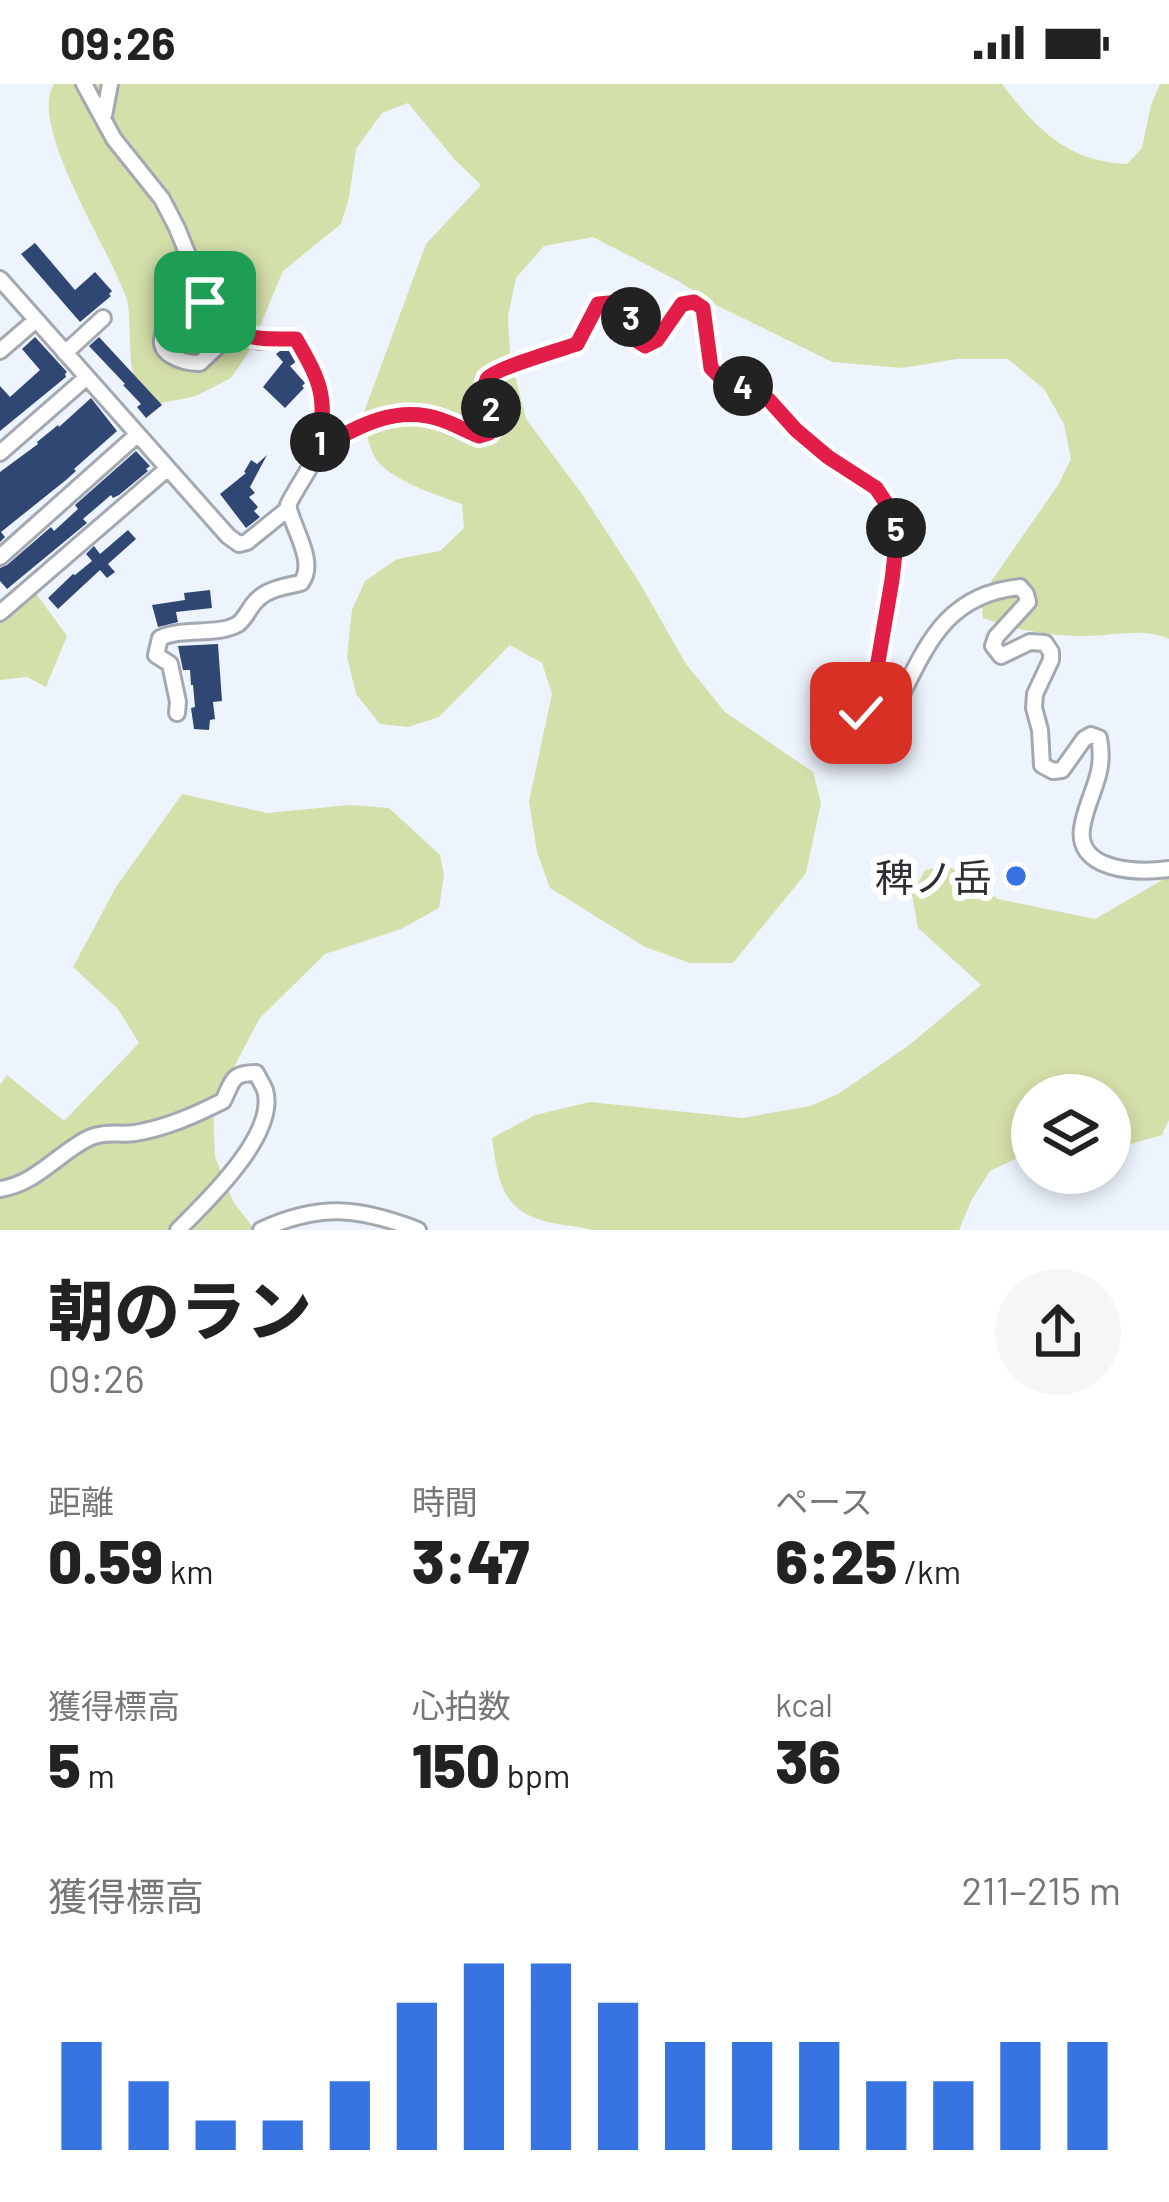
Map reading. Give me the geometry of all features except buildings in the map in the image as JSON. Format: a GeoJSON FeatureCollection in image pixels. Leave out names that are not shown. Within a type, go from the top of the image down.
{"type":"FeatureCollection","features":[{"type":"Feature","properties":{"kind":"street"},"geometry":{"type":"LineString","coordinates":[[0,279],[238,544],[289,508],[320,448],[324,411],[317,376],[296,339],[259,341],[230,327],[205,302],[162,199],[114,139],[84,84]]}},
{"type":"Feature","properties":{"kind":"street"},"geometry":{"type":"LineString","coordinates":[[104,116],[110,84]]}},
{"type":"Feature","properties":{"kind":"street"},"geometry":{"type":"LineString","coordinates":[[198,292],[196,307],[163,334],[169,356],[183,363],[200,363],[219,345],[242,334]]}},
{"type":"Feature","properties":{"kind":"street"},"geometry":{"type":"LineString","coordinates":[[320,448],[362,423],[401,414],[442,420],[479,436],[489,433],[495,426],[485,386],[488,376],[577,344],[598,304],[620,302],[631,318],[637,341],[645,346],[657,340],[682,304],[694,302],[703,308],[711,368],[723,380],[753,389],[769,400],[828,457],[876,488],[896,518],[892,580],[878,662],[860,725],[868,734],[878,735],[942,624],[992,591],[1020,587],[1028,602],[995,637],[993,646],[1000,656],[1030,642],[1045,643],[1051,652],[1035,694],[1042,765],[1061,770],[1084,739],[1099,738],[1103,756],[1081,827],[1084,847],[1100,863],[1122,871],[1169,869]]}},
{"type":"Feature","properties":{"kind":"street"},"geometry":{"type":"LineString","coordinates":[[65,353],[103,318]]}},
{"type":"Feature","properties":{"kind":"street"},"geometry":{"type":"LineString","coordinates":[[0,352],[36,320]]}},
{"type":"Feature","properties":{"kind":"street"},"geometry":{"type":"LineString","coordinates":[[0,452],[87,377]]}},
{"type":"Feature","properties":{"kind":"street"},"geometry":{"type":"LineString","coordinates":[[0,557],[137,435]]}},
{"type":"Feature","properties":{"kind":"street"},"geometry":{"type":"LineString","coordinates":[[1,610],[166,469]]}},
{"type":"Feature","properties":{"kind":"street"},"geometry":{"type":"LineString","coordinates":[[177,713],[170,664],[156,655],[160,638],[185,630],[229,627],[241,622],[258,598],[301,583],[309,562],[289,508]]}},
{"type":"Feature","properties":{"kind":"street"},"geometry":{"type":"LineString","coordinates":[[0,1190],[19,1185],[86,1139],[134,1133],[194,1116],[223,1101],[232,1079],[256,1073],[267,1104],[257,1139],[178,1230]]}},
{"type":"Feature","properties":{"kind":"street"},"geometry":{"type":"LineString","coordinates":[[261,1230],[328,1209],[418,1230]]}},
{"type":"Feature","properties":{"kind":"green space"},"geometry":{"type":"Polygon","coordinates":[[[54,84],[1002,84],[1041,129],[1070,150],[1127,164],[1142,148],[1160,84],[1169,84],[1169,639],[1139,633],[1046,633],[983,618],[981,596],[1071,459],[1064,424],[1044,389],[1008,359],[957,359],[902,368],[832,362],[593,237],[544,246],[516,278],[508,316],[510,356],[526,419],[582,494],[686,664],[725,712],[813,772],[821,803],[806,873],[733,963],[690,963],[645,947],[550,888],[537,852],[529,801],[552,694],[542,663],[510,645],[439,717],[408,727],[380,724],[356,694],[347,657],[352,610],[365,581],[397,559],[440,551],[464,528],[462,504],[409,483],[377,461],[364,412],[426,244],[481,185],[408,103],[382,113],[356,149],[341,224],[283,271],[250,350],[231,378],[196,396],[157,404],[134,377],[127,299],[59,153],[49,102],[54,84]]]}},
{"type":"Feature","properties":{"kind":"green space"},"geometry":{"type":"Polygon","coordinates":[[[35,592],[67,636],[46,687],[27,677],[0,680],[0,623],[35,592]]]}},
{"type":"Feature","properties":{"kind":"green space"},"geometry":{"type":"Polygon","coordinates":[[[182,794],[267,813],[350,805],[389,808],[440,855],[444,875],[439,908],[401,929],[325,954],[259,1019],[213,1108],[215,1157],[234,1203],[255,1230],[0,1230],[0,1085],[7,1075],[64,1121],[139,1043],[118,1009],[73,967],[116,887],[182,794]]]}},
{"type":"Feature","properties":{"kind":"green space"},"geometry":{"type":"Polygon","coordinates":[[[946,866],[965,873],[998,899],[1095,919],[1169,876],[1169,1120],[1162,1135],[1131,1144],[1131,1074],[1011,1074],[1011,1161],[990,1171],[959,1230],[592,1230],[535,1218],[514,1204],[498,1174],[492,1138],[535,1115],[590,1102],[743,1118],[810,1106],[838,1094],[908,1046],[981,985],[918,928],[912,894],[925,870],[946,866]]]}},
{"type":"Feature","properties":{"kind":"place","name":"稗ノ岳"},"geometry":{"type":"Point","coordinates":[1016,876]}},
{"type":"Feature","properties":{"kind":"route"},"geometry":{"type":"LineString","coordinates":[[205,302],[230,327],[259,341],[296,339],[317,376],[324,411],[320,448],[362,423],[401,414],[442,420],[479,436],[489,433],[495,426],[485,386],[488,376],[577,344],[598,304],[620,302],[631,318],[637,341],[645,346],[657,340],[682,304],[694,302],[703,308],[711,368],[723,380],[753,389],[769,400],[828,457],[876,488],[896,518],[892,580],[878,662],[861,713]]}}]}
